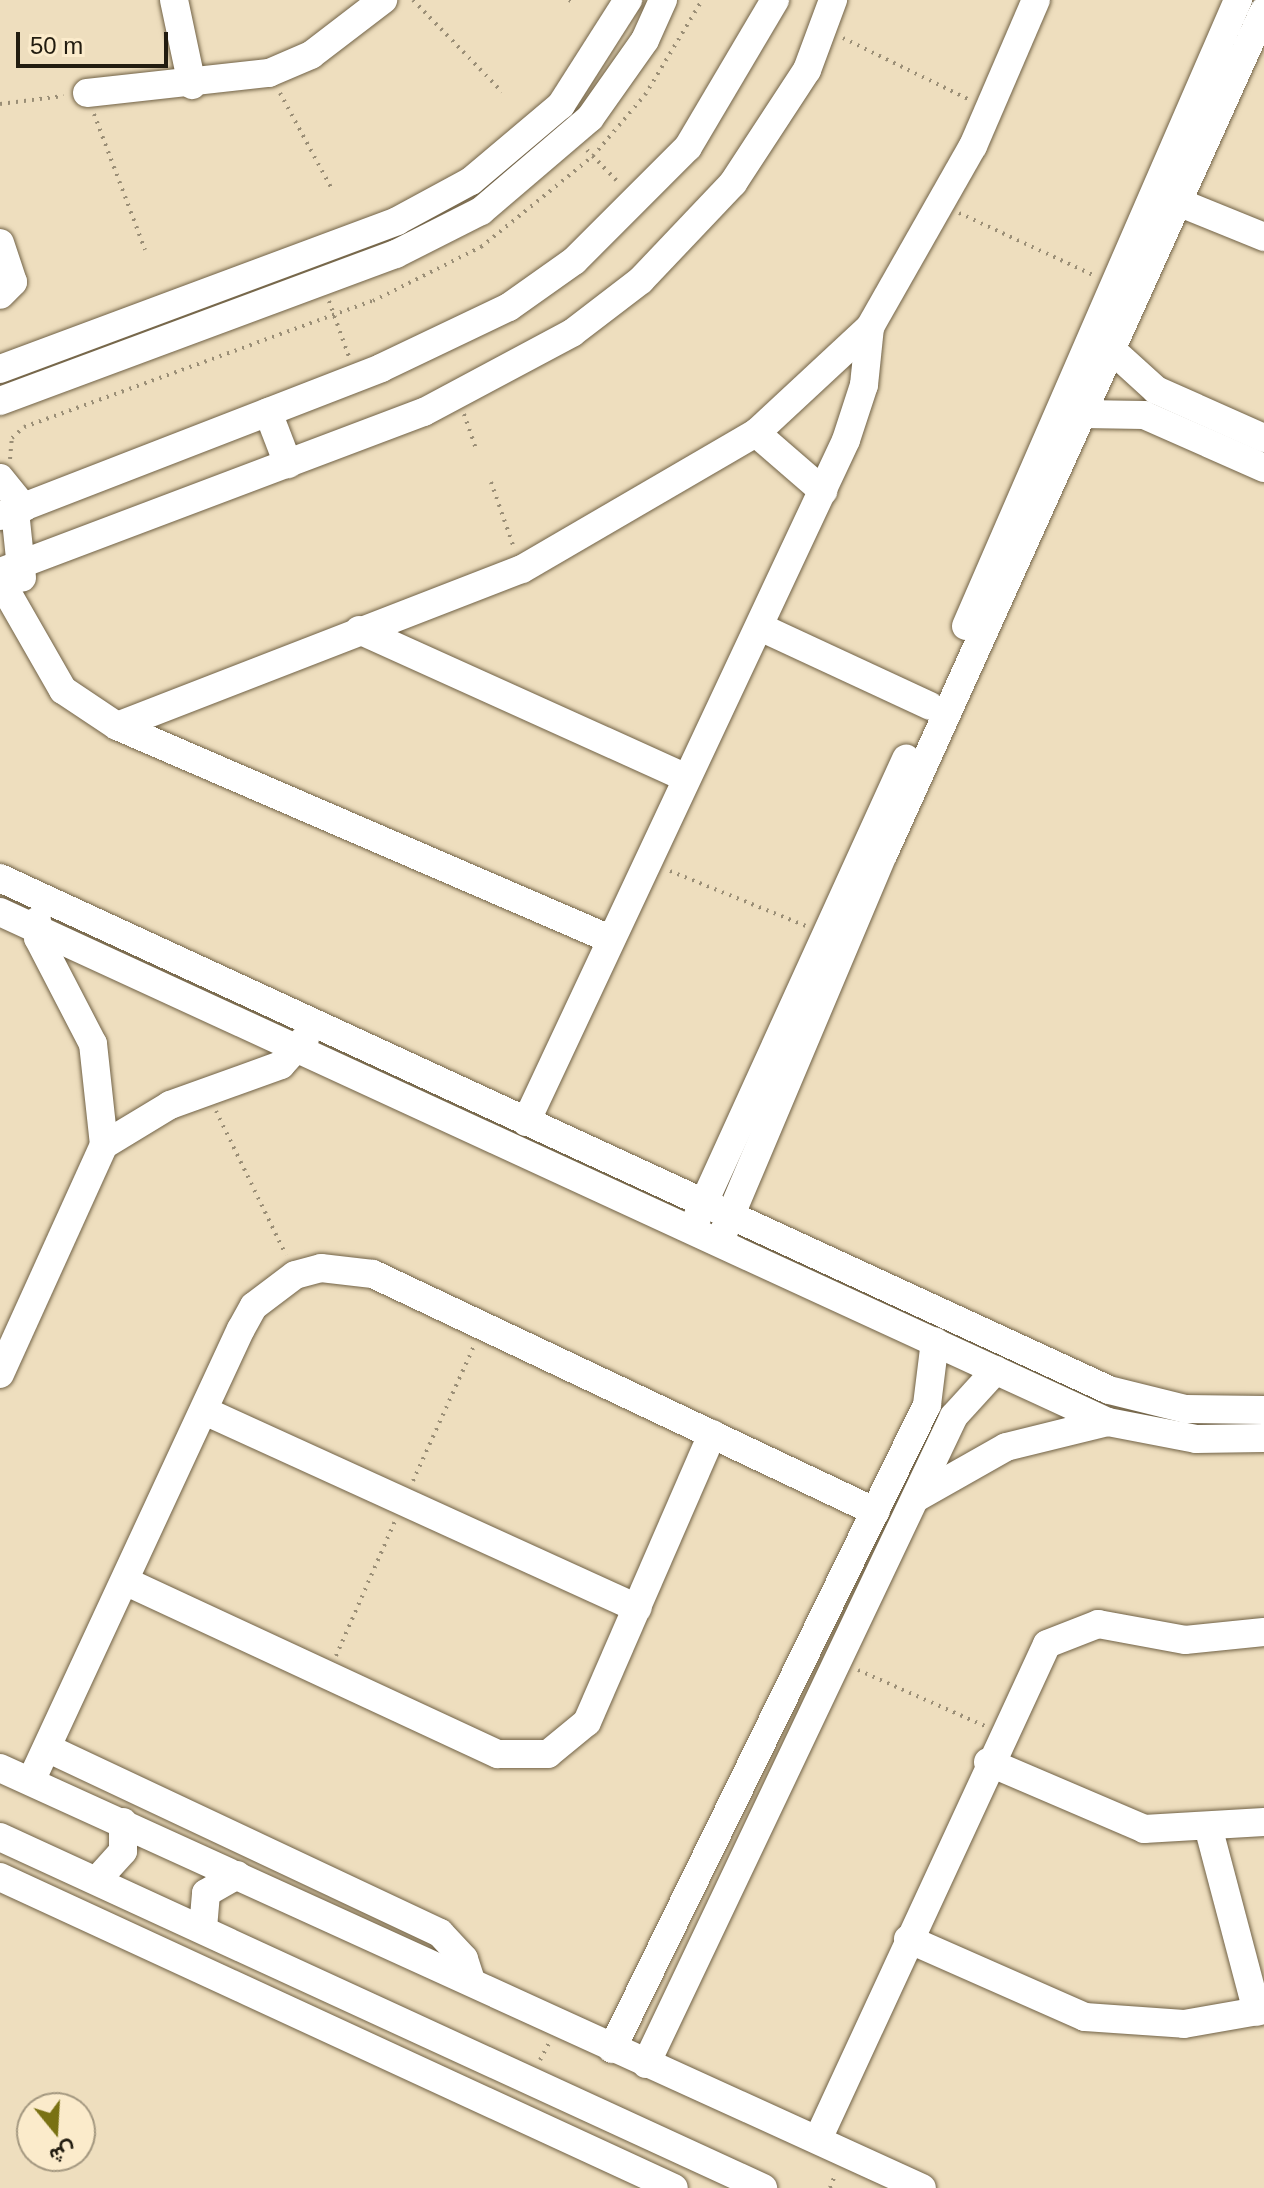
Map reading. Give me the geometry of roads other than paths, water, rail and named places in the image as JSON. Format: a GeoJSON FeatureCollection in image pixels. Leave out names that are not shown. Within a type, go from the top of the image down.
{"type":"FeatureCollection","features":[{"type":"Feature","properties":{"kind":"street"},"geometry":{"type":"LineString","coordinates":[[174,0],[192,85]]}},
{"type":"Feature","properties":{"kind":"street"},"geometry":{"type":"LineString","coordinates":[[87,93],[192,85],[269,73],[311,55],[383,0]]}},
{"type":"Feature","properties":{"kind":"street"},"geometry":{"type":"LineString","coordinates":[[0,369],[397,221],[471,181],[561,105],[628,0]]}},
{"type":"Feature","properties":{"kind":"street"},"geometry":{"type":"LineString","coordinates":[[0,401],[322,281],[481,211],[572,136],[619,80],[663,0]]}},
{"type":"Feature","properties":{"kind":"street"},"geometry":{"type":"LineString","coordinates":[[13,512],[437,345],[574,261],[688,147],[775,0]]}},
{"type":"Feature","properties":{"kind":"street"},"geometry":{"type":"LineString","coordinates":[[7,571],[459,397],[572,333],[674,250],[760,147],[827,30],[833,0]]}},
{"type":"Feature","properties":{"kind":"street"},"geometry":{"type":"LineString","coordinates":[[117,726],[522,569],[756,433],[870,327],[943,205],[1036,0]]}},
{"type":"Feature","properties":{"kind":"street"},"geometry":{"type":"LineString","coordinates":[[698,1215],[930,706],[1238,0]]}},
{"type":"Feature","properties":{"kind":"street"},"geometry":{"type":"LineString","coordinates":[[726,1228],[1083,414],[1264,11]]}},
{"type":"Feature","properties":{"kind":"street"},"geometry":{"type":"LineString","coordinates":[[1178,202],[1264,237]]}},
{"type":"Feature","properties":{"kind":"street"},"geometry":{"type":"LineString","coordinates":[[0,243],[13,282],[0,295]]}},
{"type":"Feature","properties":{"kind":"street"},"geometry":{"type":"LineString","coordinates":[[526,1122],[684,777],[760,627],[823,491],[856,413],[870,327]]}},
{"type":"Feature","properties":{"kind":"street"},"geometry":{"type":"LineString","coordinates":[[1112,350],[1184,418],[1264,468]]}},
{"type":"Feature","properties":{"kind":"street"},"geometry":{"type":"LineString","coordinates":[[268,412],[288,464]]}},
{"type":"Feature","properties":{"kind":"street"},"geometry":{"type":"LineString","coordinates":[[1083,414],[1125,412],[1184,418],[1264,438]]}},
{"type":"Feature","properties":{"kind":"street"},"geometry":{"type":"LineString","coordinates":[[756,433],[823,491]]}},
{"type":"Feature","properties":{"kind":"street"},"geometry":{"type":"LineString","coordinates":[[8,473],[13,512],[7,571],[25,619],[63,690],[117,726],[610,939]]}},
{"type":"Feature","properties":{"kind":"street"},"geometry":{"type":"LineString","coordinates":[[760,627],[930,706]]}},
{"type":"Feature","properties":{"kind":"street"},"geometry":{"type":"LineString","coordinates":[[359,630],[684,777]]}},
{"type":"Feature","properties":{"kind":"street"},"geometry":{"type":"LineString","coordinates":[[0,878],[40,915],[297,1051],[698,1215],[1109,1390],[1186,1409],[1264,1410]]}},
{"type":"Feature","properties":{"kind":"street"},"geometry":{"type":"LineString","coordinates":[[0,912],[40,915],[310,1023],[526,1122],[698,1215]]}},
{"type":"Feature","properties":{"kind":"street"},"geometry":{"type":"LineString","coordinates":[[0,1374],[104,1145],[93,1044],[40,915]]}},
{"type":"Feature","properties":{"kind":"street"},"geometry":{"type":"LineString","coordinates":[[104,1145],[206,1090],[271,1070],[297,1051],[310,1023]]}},
{"type":"Feature","properties":{"kind":"street"},"geometry":{"type":"LineString","coordinates":[[726,1228],[935,1341],[1108,1422],[1196,1439],[1264,1438]]}},
{"type":"Feature","properties":{"kind":"street"},"geometry":{"type":"LineString","coordinates":[[31,1781],[207,1412],[254,1306],[295,1275],[321,1268],[373,1274],[876,1512]]}},
{"type":"Feature","properties":{"kind":"street"},"geometry":{"type":"LineString","coordinates":[[612,2049],[897,1469],[933,1387],[935,1341]]}},
{"type":"Feature","properties":{"kind":"street"},"geometry":{"type":"LineString","coordinates":[[646,2064],[961,1403],[996,1370]]}},
{"type":"Feature","properties":{"kind":"street"},"geometry":{"type":"LineString","coordinates":[[207,1412],[637,1608]]}},
{"type":"Feature","properties":{"kind":"street"},"geometry":{"type":"LineString","coordinates":[[919,1489],[1006,1447],[1108,1422]]}},
{"type":"Feature","properties":{"kind":"street"},"geometry":{"type":"LineString","coordinates":[[127,1582],[514,1758],[548,1754],[577,1736],[637,1608],[712,1434]]}},
{"type":"Feature","properties":{"kind":"street"},"geometry":{"type":"LineString","coordinates":[[897,1469],[919,1489]]}},
{"type":"Feature","properties":{"kind":"street"},"geometry":{"type":"LineString","coordinates":[[818,2139],[1038,1656],[1070,1629],[1114,1625],[1185,1640],[1264,1632]]}},
{"type":"Feature","properties":{"kind":"street"},"geometry":{"type":"LineString","coordinates":[[47,1748],[440,1933],[464,1959],[471,1981]]}},
{"type":"Feature","properties":{"kind":"street"},"geometry":{"type":"LineString","coordinates":[[988,1762],[1122,1823],[1209,1830],[1264,1822]]}},
{"type":"Feature","properties":{"kind":"street"},"geometry":{"type":"LineString","coordinates":[[0,1768],[922,2188]]}},
{"type":"Feature","properties":{"kind":"street"},"geometry":{"type":"LineString","coordinates":[[97,1880],[119,1860],[123,1822]]}},
{"type":"Feature","properties":{"kind":"street"},"geometry":{"type":"LineString","coordinates":[[908,1939],[1085,2017],[1184,2024],[1261,2011],[1209,1830]]}},
{"type":"Feature","properties":{"kind":"street"},"geometry":{"type":"LineString","coordinates":[[0,1837],[763,2188]]}},
{"type":"Feature","properties":{"kind":"street"},"geometry":{"type":"LineString","coordinates":[[203,1928],[206,1893],[237,1875]]}},
{"type":"Feature","properties":{"kind":"street"},"geometry":{"type":"LineString","coordinates":[[0,1877],[674,2188]]}},
{"type":"Feature","properties":{"kind":"street"},"geometry":{"type":"LineString","coordinates":[[660,1950],[694,1962]]}},
{"type":"Feature","properties":{"kind":"street"},"geometry":{"type":"LineString","coordinates":[[369,2047],[385,2013]]}}]}
